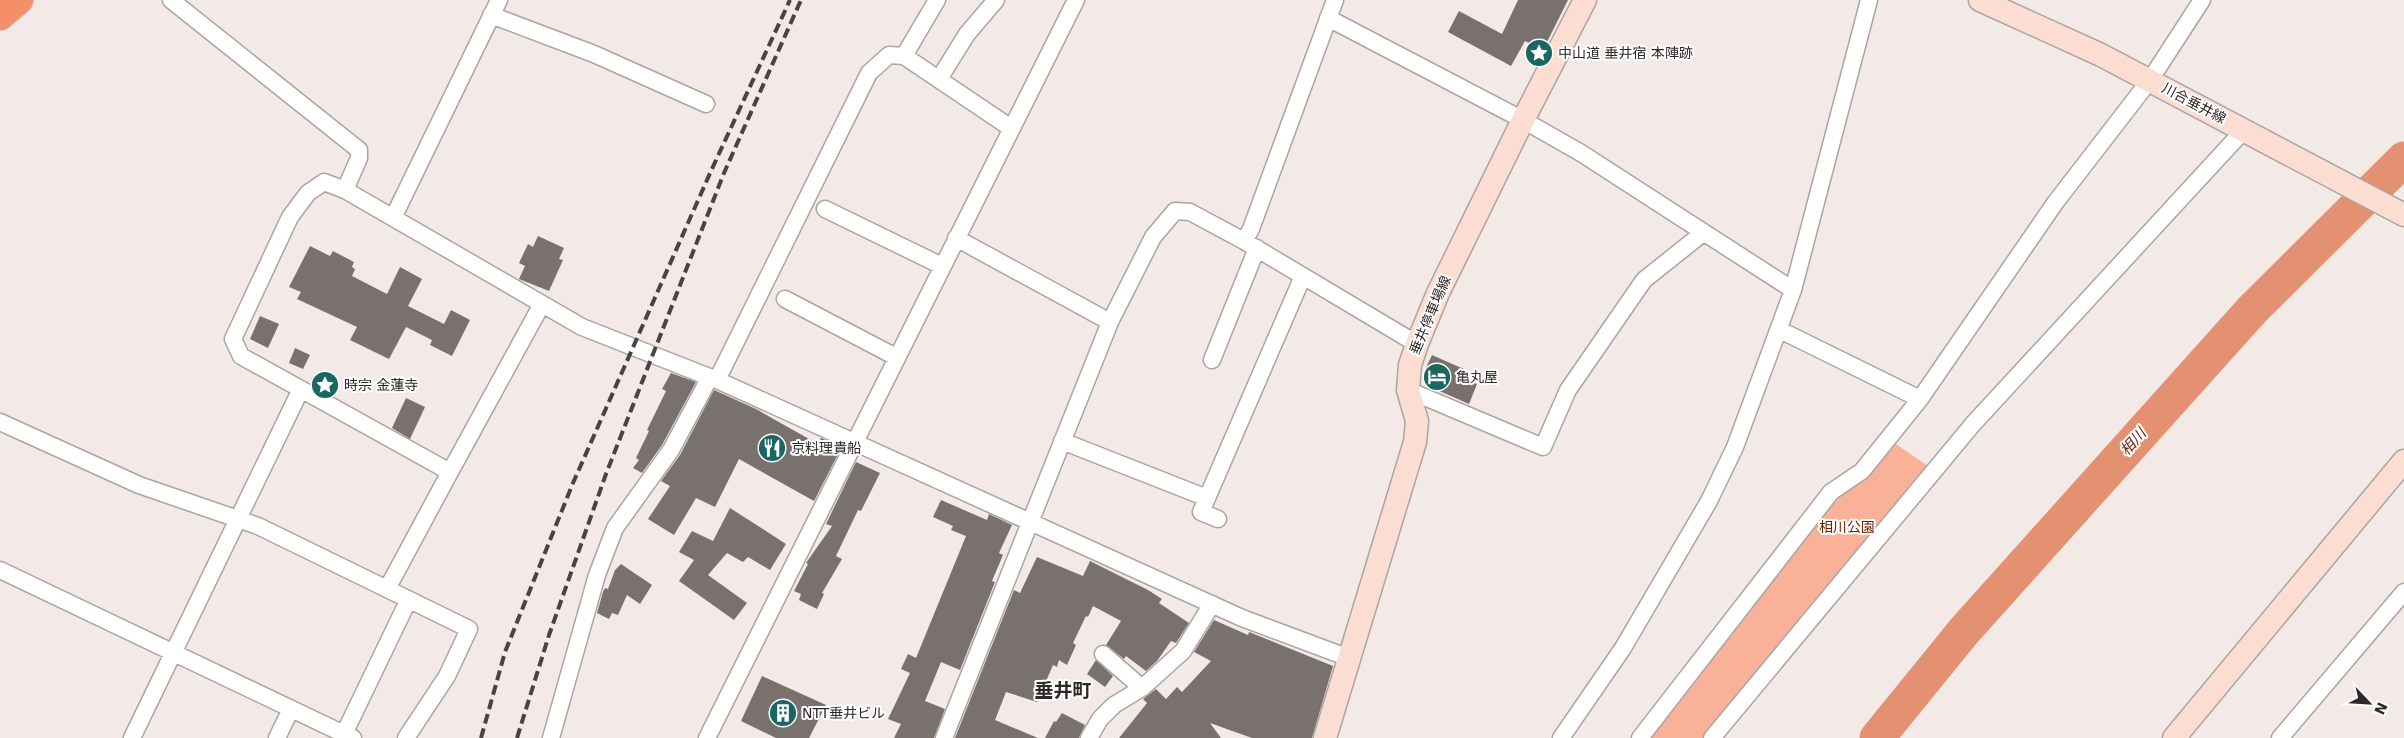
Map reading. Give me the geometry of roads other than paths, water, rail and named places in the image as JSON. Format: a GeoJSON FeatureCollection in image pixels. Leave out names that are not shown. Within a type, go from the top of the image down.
{"type":"FeatureCollection","features":[{"type":"Feature","properties":{"kind":"highway"},"geometry":{"type":"LineString","coordinates":[[0,16],[19,0]]}},
{"type":"Feature","properties":{"kind":"main road","name":"垂井停車場線"},"geometry":{"type":"LineString","coordinates":[[1325,738],[1414,442],[1417,421],[1408,390],[1410,365],[1417,344],[1438,292],[1585,0]]}},
{"type":"Feature","properties":{"kind":"main road","name":"川合垂井線"},"geometry":{"type":"LineString","coordinates":[[1980,0],[2101,54],[2404,215]]}},
{"type":"Feature","properties":{"kind":"main road"},"geometry":{"type":"LineString","coordinates":[[2174,738],[2404,461]]}},
{"type":"Feature","properties":{"kind":"street"},"geometry":{"type":"LineString","coordinates":[[170,0],[359,150],[359,158],[345,190]]}},
{"type":"Feature","properties":{"kind":"street"},"geometry":{"type":"LineString","coordinates":[[393,218],[498,0]]}},
{"type":"Feature","properties":{"kind":"street"},"geometry":{"type":"LineString","coordinates":[[904,56],[937,0]]}},
{"type":"Feature","properties":{"kind":"street"},"geometry":{"type":"LineString","coordinates":[[939,79],[967,34],[996,0]]}},
{"type":"Feature","properties":{"kind":"street"},"geometry":{"type":"LineString","coordinates":[[707,738],[1076,0]]}},
{"type":"Feature","properties":{"kind":"street"},"geometry":{"type":"LineString","coordinates":[[1212,360],[1251,245],[1251,229],[1334,0]]}},
{"type":"Feature","properties":{"kind":"street"},"geometry":{"type":"LineString","coordinates":[[1561,738],[1623,648],[1709,501],[1735,446],[1794,290],[1869,0]]}},
{"type":"Feature","properties":{"kind":"street"},"geometry":{"type":"LineString","coordinates":[[1640,738],[1831,492],[1862,471],[1920,399],[2055,203],[2150,80],[2202,0]]}},
{"type":"Feature","properties":{"kind":"street"},"geometry":{"type":"LineString","coordinates":[[491,15],[594,54],[706,104]]}},
{"type":"Feature","properties":{"kind":"street"},"geometry":{"type":"LineString","coordinates":[[1328,18],[1523,120],[1580,153],[1794,290]]}},
{"type":"Feature","properties":{"kind":"street"},"geometry":{"type":"LineString","coordinates":[[551,738],[597,575],[615,528],[671,450],[713,378],[869,73],[889,55],[904,56],[1011,128]]}},
{"type":"Feature","properties":{"kind":"street"},"geometry":{"type":"LineString","coordinates":[[1712,738],[1973,424],[2251,134]]}},
{"type":"Feature","properties":{"kind":"street"},"geometry":{"type":"LineString","coordinates":[[450,472],[241,356],[233,339],[290,217],[308,193],[324,182],[345,190],[582,327],[713,378],[1030,520],[1242,618],[1349,658]]}},
{"type":"Feature","properties":{"kind":"street"},"geometry":{"type":"LineString","coordinates":[[825,210],[942,266]]}},
{"type":"Feature","properties":{"kind":"street"},"geometry":{"type":"LineString","coordinates":[[944,738],[1110,322],[1153,237],[1174,211],[1190,212],[1251,245],[1417,344]]}},
{"type":"Feature","properties":{"kind":"street"},"geometry":{"type":"LineString","coordinates":[[1408,390],[1543,447],[1568,390],[1644,280],[1703,232]]}},
{"type":"Feature","properties":{"kind":"street"},"geometry":{"type":"LineString","coordinates":[[956,238],[1110,322]]}},
{"type":"Feature","properties":{"kind":"street"},"geometry":{"type":"LineString","coordinates":[[1218,519],[1201,512],[1303,276]]}},
{"type":"Feature","properties":{"kind":"street"},"geometry":{"type":"LineString","coordinates":[[785,299],[896,357]]}},
{"type":"Feature","properties":{"kind":"street"},"geometry":{"type":"LineString","coordinates":[[387,589],[542,304]]}},
{"type":"Feature","properties":{"kind":"street"},"geometry":{"type":"LineString","coordinates":[[1780,330],[1920,399]]}},
{"type":"Feature","properties":{"kind":"street"},"geometry":{"type":"LineString","coordinates":[[132,738],[301,389]]}},
{"type":"Feature","properties":{"kind":"street"},"geometry":{"type":"LineString","coordinates":[[0,422],[139,485],[258,526],[408,601],[469,629],[448,676],[406,738]]}},
{"type":"Feature","properties":{"kind":"street"},"geometry":{"type":"LineString","coordinates":[[1062,441],[1207,498]]}},
{"type":"Feature","properties":{"kind":"street"},"geometry":{"type":"LineString","coordinates":[[0,570],[348,736],[408,601]]}},
{"type":"Feature","properties":{"kind":"street"},"geometry":{"type":"LineString","coordinates":[[2280,738],[2404,592]]}},
{"type":"Feature","properties":{"kind":"street"},"geometry":{"type":"LineString","coordinates":[[1089,738],[1100,719],[1114,704],[1142,688],[1183,651],[1212,604]]}},
{"type":"Feature","properties":{"kind":"street"},"geometry":{"type":"LineString","coordinates":[[1103,654],[1142,688]]}},
{"type":"Feature","properties":{"kind":"street"},"geometry":{"type":"LineString","coordinates":[[277,738],[291,709]]}},
{"type":"Feature","properties":{"kind":"waterway","name":"相川"},"geometry":{"type":"LineString","coordinates":[[1877,738],[1964,631],[2252,310],[2404,159]]}},
{"type":"Feature","properties":{"kind":"railway"},"geometry":{"type":"LineString","coordinates":[[481,738],[505,652],[573,483],[711,171],[790,0]]}},
{"type":"Feature","properties":{"kind":"railway"},"geometry":{"type":"LineString","coordinates":[[517,738],[549,635],[606,474],[724,173],[801,0]]}},
{"type":"Feature","properties":{"kind":"place","name":"中山道 垂井宿 本陣跡"},"geometry":{"type":"Point","coordinates":[1539,53]}},
{"type":"Feature","properties":{"kind":"place","name":"亀丸屋"},"geometry":{"type":"Point","coordinates":[1437,377]}},
{"type":"Feature","properties":{"kind":"place","name":"時宗 金蓮寺"},"geometry":{"type":"Point","coordinates":[325,385]}},
{"type":"Feature","properties":{"kind":"place","name":"京料理貴船"},"geometry":{"type":"Point","coordinates":[772,448]}},
{"type":"Feature","properties":{"kind":"place","name":"NTT垂井ビル"},"geometry":{"type":"Point","coordinates":[783,713]}},
{"type":"Feature","properties":{"kind":"district","name":"垂井町"},"geometry":{"type":"Point","coordinates":[1063,690]}},
{"type":"Feature","properties":{"kind":"park label","name":"相川公園"},"geometry":{"type":"Point","coordinates":[1847,527]}}]}
